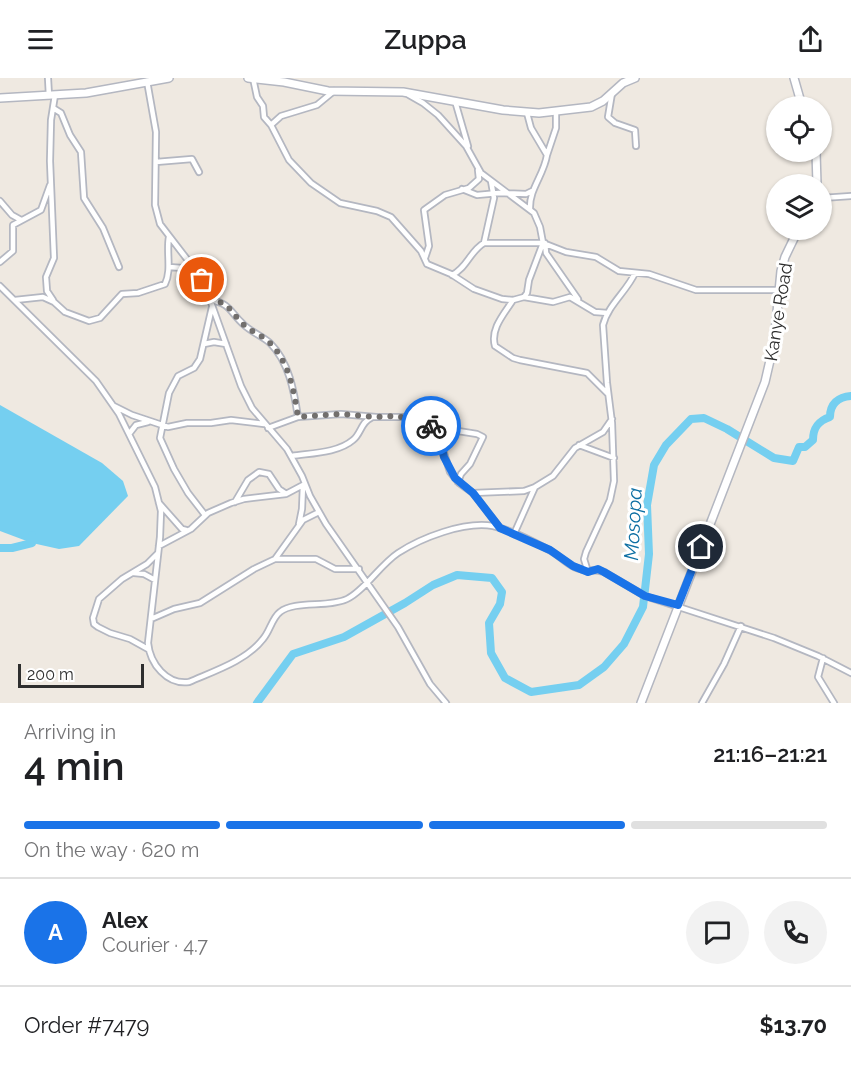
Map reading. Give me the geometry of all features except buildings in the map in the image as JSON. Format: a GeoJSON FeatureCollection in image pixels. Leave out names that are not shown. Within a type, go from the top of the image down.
{"type":"FeatureCollection","features":[{"type":"Feature","properties":{"kind":"street"},"geometry":{"type":"LineString","coordinates":[[48,78],[53,108],[51,182],[54,258],[46,277],[47,291],[54,302],[65,312],[76,317],[95,320],[122,294],[138,293],[165,284],[169,267],[167,249],[169,237]]}},
{"type":"Feature","properties":{"kind":"street"},"geometry":{"type":"LineString","coordinates":[[0,98],[100,91],[169,78]]}},
{"type":"Feature","properties":{"kind":"street"},"geometry":{"type":"LineString","coordinates":[[248,78],[275,80],[334,91],[403,92],[527,113],[591,107],[603,101],[623,83],[635,78]]}},
{"type":"Feature","properties":{"kind":"street"},"geometry":{"type":"LineString","coordinates":[[253,78],[257,97],[263,106],[264,117],[271,125],[289,160],[311,183],[345,205],[377,211],[391,217],[421,251],[427,264],[452,275],[474,289],[499,298],[513,300],[524,297],[553,302],[570,297],[595,312],[608,313]]}},
{"type":"Feature","properties":{"kind":"street"},"geometry":{"type":"LineString","coordinates":[[794,78],[799,96]]}},
{"type":"Feature","properties":{"kind":"street"},"geometry":{"type":"LineString","coordinates":[[147,81],[156,132],[156,213],[169,237],[196,269],[202,280],[246,397],[266,426],[292,456],[319,512],[398,627],[422,673],[446,703]]}},
{"type":"Feature","properties":{"kind":"street"},"geometry":{"type":"LineString","coordinates":[[271,125],[285,114],[323,102],[334,91]]}},
{"type":"Feature","properties":{"kind":"street"},"geometry":{"type":"LineString","coordinates":[[403,92],[432,110],[468,149]]}},
{"type":"Feature","properties":{"kind":"street"},"geometry":{"type":"LineString","coordinates":[[612,93],[608,117],[615,123],[635,130],[636,146]]}},
{"type":"Feature","properties":{"kind":"street"},"geometry":{"type":"LineString","coordinates":[[424,258],[429,246],[424,210],[445,195],[472,186],[479,177],[468,149],[455,101]]}},
{"type":"Feature","properties":{"kind":"street"},"geometry":{"type":"LineString","coordinates":[[53,108],[63,116],[70,135],[81,152],[84,198],[103,228],[119,267]]}},
{"type":"Feature","properties":{"kind":"street"},"geometry":{"type":"LineString","coordinates":[[530,209],[532,191],[542,171],[556,128],[556,112]]}},
{"type":"Feature","properties":{"kind":"street"},"geometry":{"type":"LineString","coordinates":[[527,113],[531,128],[547,155]]}},
{"type":"Feature","properties":{"kind":"street"},"geometry":{"type":"LineString","coordinates":[[156,162],[192,159],[199,172]]}},
{"type":"Feature","properties":{"kind":"street"},"geometry":{"type":"LineString","coordinates":[[478,170],[530,209],[537,218],[545,251],[579,301]]}},
{"type":"Feature","properties":{"kind":"street"},"geometry":{"type":"LineString","coordinates":[[452,275],[463,269],[473,253],[484,243],[494,200],[491,181]]}},
{"type":"Feature","properties":{"kind":"street"},"geometry":{"type":"LineString","coordinates":[[0,262],[13,251],[13,225],[41,210],[51,182]]}},
{"type":"Feature","properties":{"kind":"street"},"geometry":{"type":"LineString","coordinates":[[462,189],[477,195],[526,194],[532,191]]}},
{"type":"Feature","properties":{"kind":"street"},"geometry":{"type":"LineString","coordinates":[[832,197],[851,196]]}},
{"type":"Feature","properties":{"kind":"street"},"geometry":{"type":"LineString","coordinates":[[0,201],[9,212],[21,220]]}},
{"type":"Feature","properties":{"kind":"street","name":"Kanye Road"},"geometry":{"type":"LineString","coordinates":[[678,605],[765,382],[772,356],[778,290],[785,257],[793,240]]}},
{"type":"Feature","properties":{"kind":"street"},"geometry":{"type":"LineString","coordinates":[[484,243],[544,243],[566,252],[596,257],[619,271],[649,274],[700,291],[778,290]]}},
{"type":"Feature","properties":{"kind":"street"},"geometry":{"type":"LineString","coordinates":[[524,297],[544,243]]}},
{"type":"Feature","properties":{"kind":"street"},"geometry":{"type":"LineString","coordinates":[[169,267],[196,269]]}},
{"type":"Feature","properties":{"kind":"street"},"geometry":{"type":"LineString","coordinates":[[588,572],[584,557],[610,500],[615,481],[612,419],[602,331],[604,320],[621,292],[631,282],[634,273]]}},
{"type":"Feature","properties":{"kind":"street"},"geometry":{"type":"LineString","coordinates":[[0,286],[96,381],[114,406],[151,480],[159,503],[159,546],[149,650],[157,667],[177,682],[189,682],[243,657],[264,638],[280,612],[290,607],[342,601],[356,593],[398,553],[425,538],[486,525],[500,528],[550,550],[573,566],[588,572],[598,569],[645,596],[741,626],[823,658],[851,673]]}},
{"type":"Feature","properties":{"kind":"street"},"geometry":{"type":"LineString","coordinates":[[15,300],[43,297],[54,302]]}},
{"type":"Feature","properties":{"kind":"street"},"geometry":{"type":"LineString","coordinates":[[513,300],[495,328],[493,339],[495,346],[520,360],[587,372],[608,394]]}},
{"type":"Feature","properties":{"kind":"street"},"geometry":{"type":"LineString","coordinates":[[205,515],[188,493],[162,446],[160,438],[169,393],[174,381],[194,368],[200,359],[211,303]]}},
{"type":"Feature","properties":{"kind":"street"},"geometry":{"type":"LineString","coordinates":[[211,303],[227,305],[241,322],[276,350],[292,382],[298,417]]}},
{"type":"Feature","properties":{"kind":"street"},"geometry":{"type":"LineString","coordinates":[[204,344],[214,342],[226,344]]}},
{"type":"Feature","properties":{"kind":"street"},"geometry":{"type":"LineString","coordinates":[[114,406],[150,422],[168,427],[187,423],[231,420],[266,426],[298,417],[341,414],[404,417],[419,420],[433,427],[469,432],[483,437],[458,482]]}},
{"type":"Feature","properties":{"kind":"street"},"geometry":{"type":"LineString","coordinates":[[292,456],[334,449],[348,444],[360,432],[365,421],[373,417]]}},
{"type":"Feature","properties":{"kind":"street"},"geometry":{"type":"LineString","coordinates":[[473,493],[524,491],[535,487],[553,476],[571,451],[599,435],[612,419]]}},
{"type":"Feature","properties":{"kind":"street"},"geometry":{"type":"LineString","coordinates":[[129,434],[136,424],[150,422]]}},
{"type":"Feature","properties":{"kind":"street"},"geometry":{"type":"LineString","coordinates":[[433,427],[438,434],[450,472],[458,482],[473,493],[500,528]]}},
{"type":"Feature","properties":{"kind":"street"},"geometry":{"type":"LineString","coordinates":[[579,445],[614,458]]}},
{"type":"Feature","properties":{"kind":"street"},"geometry":{"type":"LineString","coordinates":[[235,502],[248,480],[259,472],[269,474],[279,489],[286,494]]}},
{"type":"Feature","properties":{"kind":"street"},"geometry":{"type":"LineString","coordinates":[[159,546],[187,531],[205,515],[235,502],[286,494],[304,484]]}},
{"type":"Feature","properties":{"kind":"street"},"geometry":{"type":"LineString","coordinates":[[298,527],[304,484]]}},
{"type":"Feature","properties":{"kind":"street"},"geometry":{"type":"LineString","coordinates":[[514,534],[535,487]]}},
{"type":"Feature","properties":{"kind":"street"},"geometry":{"type":"LineString","coordinates":[[159,503],[182,529],[187,531]]}},
{"type":"Feature","properties":{"kind":"street"},"geometry":{"type":"LineString","coordinates":[[275,559],[309,515],[319,512]]}},
{"type":"Feature","properties":{"kind":"street"},"geometry":{"type":"LineString","coordinates":[[149,650],[135,641],[110,633],[94,624],[95,608],[99,599],[131,573],[147,564],[158,553]]}},
{"type":"Feature","properties":{"kind":"street"},"geometry":{"type":"LineString","coordinates":[[151,620],[174,609],[200,603],[254,569],[275,559],[307,558],[320,561],[334,569],[359,569]]}},
{"type":"Feature","properties":{"kind":"street"},"geometry":{"type":"LineString","coordinates":[[131,573],[144,574],[155,580]]}},
{"type":"Feature","properties":{"kind":"street"},"geometry":{"type":"LineString","coordinates":[[641,703],[678,605]]}},
{"type":"Feature","properties":{"kind":"street"},"geometry":{"type":"LineString","coordinates":[[702,703],[724,664],[741,626]]}},
{"type":"Feature","properties":{"kind":"street"},"geometry":{"type":"LineString","coordinates":[[823,658],[818,677],[834,703]]}},
{"type":"Feature","properties":{"kind":"water"},"geometry":{"type":"Polygon","coordinates":[[[0,405],[102,463],[123,481],[128,496],[79,546],[59,549],[32,543],[0,531],[0,405]]]}},
{"type":"Feature","properties":{"kind":"waterway","name":"Mosopa"},"geometry":{"type":"LineString","coordinates":[[257,703],[293,654],[344,637],[433,585],[457,575],[492,578],[502,592],[500,604],[489,623],[491,653],[505,678],[531,692],[579,685],[604,667],[624,644],[643,607],[649,554],[647,505],[654,465],[666,445],[691,419],[704,418],[727,429],[774,458],[793,461],[799,447],[805,447],[813,440],[817,426],[830,417],[831,408],[836,402],[851,396]]}},
{"type":"Feature","properties":{"kind":"waterway","name":"Mosopa"},"geometry":{"type":"LineString","coordinates":[[0,548],[12,548],[32,543],[32,535]]}},
{"type":"Feature","properties":{"kind":"way so far"},"geometry":{"type":"LineString","coordinates":[[202,280],[210,300],[227,305],[241,322],[276,350],[294,387],[298,417],[341,414],[395,416],[419,420],[431,426]]}},
{"type":"Feature","properties":{"kind":"route"},"geometry":{"type":"LineString","coordinates":[[431,426],[438,434],[450,472],[459,483],[473,493],[500,528],[550,550],[573,566],[588,572],[598,569],[645,596],[678,605],[701,547]]}}]}
